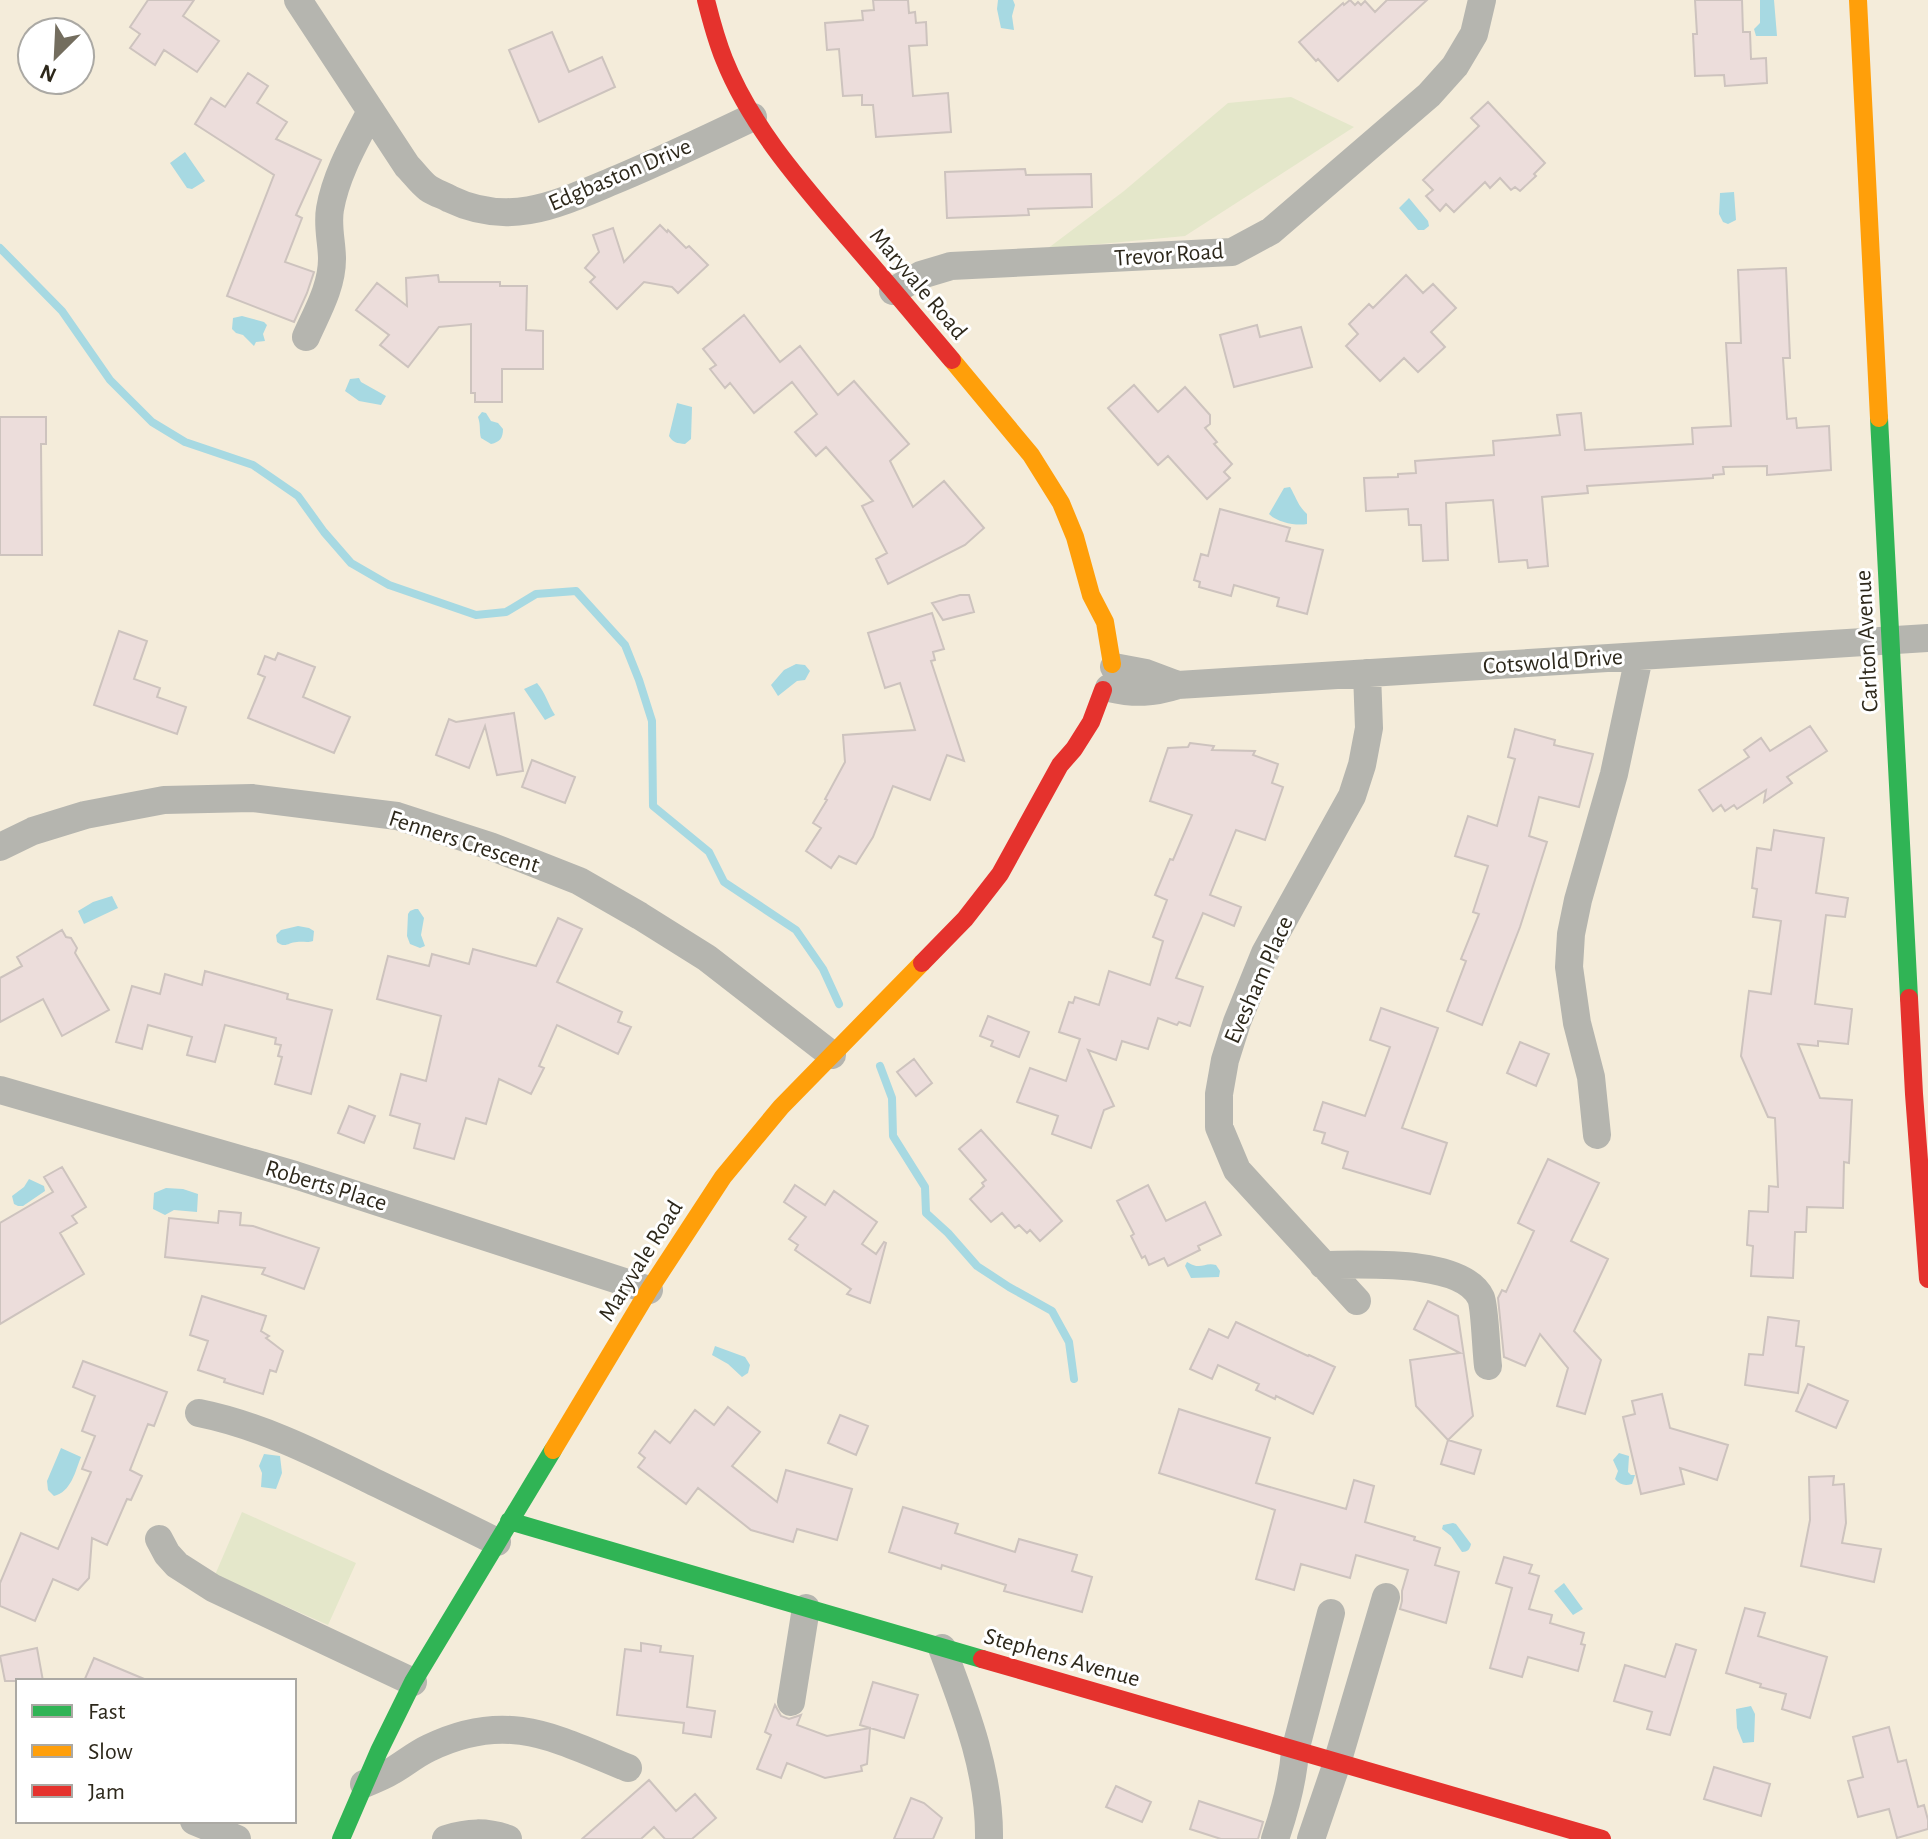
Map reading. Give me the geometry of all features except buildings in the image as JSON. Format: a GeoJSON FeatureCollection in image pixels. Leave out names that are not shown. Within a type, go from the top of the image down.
{"type":"FeatureCollection","features":[{"type":"Feature","properties":{"kind":"street","name":"Edgbaston Drive"},"geometry":{"type":"LineString","coordinates":[[298,0],[407,166],[428,188],[460,204],[483,210],[511,212],[554,205],[753,117]]}},
{"type":"Feature","properties":{"kind":"street","name":"Maryvale Road"},"geometry":{"type":"LineString","coordinates":[[706,0],[727,70],[753,117],[794,174],[1001,418],[1049,481],[1071,522],[1083,559],[1092,599],[1088,622]]}},
{"type":"Feature","properties":{"kind":"street","name":"Trevor Road"},"geometry":{"type":"LineString","coordinates":[[893,291],[921,275],[951,266],[1232,252],[1271,231],[1429,95],[1455,66],[1474,34],[1482,0]]}},
{"type":"Feature","properties":{"kind":"street","name":"Carlton Avenue"},"geometry":{"type":"LineString","coordinates":[[1858,0],[1892,641],[1918,979],[1914,1094],[1928,1279]]}},
{"type":"Feature","properties":{"kind":"street"},"geometry":{"type":"LineString","coordinates":[[306,337],[329,279],[332,260],[329,214],[333,195],[371,111]]}},
{"type":"Feature","properties":{"kind":"street","name":"Maryvale Road"},"geometry":{"type":"LineString","coordinates":[[341,1839],[413,1682],[649,1290],[723,1177],[781,1107],[965,919],[1007,862],[1060,765],[1091,722],[1101,699],[1106,626],[1101,611],[1092,599]]}},
{"type":"Feature","properties":{"kind":"street","name":"Cotswold Drive"},"geometry":{"type":"LineString","coordinates":[[1103,675],[1129,693],[1143,693],[1178,685],[1928,638]]}},
{"type":"Feature","properties":{"kind":"street"},"geometry":{"type":"LineString","coordinates":[[1597,1135],[1591,1077],[1577,1023],[1569,967],[1571,934],[1614,774],[1639,657]]}},
{"type":"Feature","properties":{"kind":"street","name":"Evesham Place"},"geometry":{"type":"LineString","coordinates":[[1357,1301],[1237,1170],[1219,1127],[1219,1094],[1225,1060],[1237,1022],[1265,953],[1352,796],[1369,728],[1367,673]]}},
{"type":"Feature","properties":{"kind":"street","name":"Maryvale Road"},"geometry":{"type":"LineString","coordinates":[[1060,765],[1066,729]]}},
{"type":"Feature","properties":{"kind":"street","name":"Fenners Crescent"},"geometry":{"type":"LineString","coordinates":[[0,847],[33,831],[85,815],[164,800],[252,798],[397,816],[490,846],[579,881],[707,958],[832,1055]]}},
{"type":"Feature","properties":{"kind":"street","name":"Roberts Place"},"geometry":{"type":"LineString","coordinates":[[0,1090],[295,1175],[649,1290]]}},
{"type":"Feature","properties":{"kind":"street"},"geometry":{"type":"LineString","coordinates":[[1323,1265],[1416,1267],[1459,1278],[1471,1285],[1481,1299],[1488,1366]]}},
{"type":"Feature","properties":{"kind":"street"},"geometry":{"type":"LineString","coordinates":[[199,1413],[278,1437],[503,1532]]}},
{"type":"Feature","properties":{"kind":"street","name":"Stephens Avenue"},"geometry":{"type":"LineString","coordinates":[[503,1532],[806,1608],[1602,1839]]}},
{"type":"Feature","properties":{"kind":"street"},"geometry":{"type":"LineString","coordinates":[[159,1539],[177,1565],[213,1588],[413,1682]]}},
{"type":"Feature","properties":{"kind":"street"},"geometry":{"type":"LineString","coordinates":[[1311,1839],[1386,1597]]}},
{"type":"Feature","properties":{"kind":"street"},"geometry":{"type":"LineString","coordinates":[[791,1702],[806,1608]]}},
{"type":"Feature","properties":{"kind":"street"},"geometry":{"type":"LineString","coordinates":[[1275,1839],[1331,1613]]}},
{"type":"Feature","properties":{"kind":"street"},"geometry":{"type":"LineString","coordinates":[[942,1648],[977,1750],[985,1790],[989,1839]]}},
{"type":"Feature","properties":{"kind":"street"},"geometry":{"type":"LineString","coordinates":[[364,1784],[459,1735],[501,1730],[523,1730],[558,1739],[628,1768]]}},
{"type":"Feature","properties":{"kind":"street"},"geometry":{"type":"LineString","coordinates":[[199,1823],[237,1839]]}},
{"type":"Feature","properties":{"kind":"street"},"geometry":{"type":"LineString","coordinates":[[446,1839],[478,1832],[508,1839]]}},
{"type":"Feature","properties":{"kind":"green space"},"geometry":{"type":"Polygon","coordinates":[[[1291,97],[1354,127],[1185,236],[1047,249],[1124,191],[1228,103],[1291,97]]]}},
{"type":"Feature","properties":{"kind":"green space"},"geometry":{"type":"Polygon","coordinates":[[[242,1512],[356,1563],[328,1625],[215,1575],[242,1512]]]}},
{"type":"Feature","properties":{"kind":"water"},"geometry":{"type":"Polygon","coordinates":[[[998,0],[1013,0],[1014,30],[1001,28],[998,0]]]}},
{"type":"Feature","properties":{"kind":"water"},"geometry":{"type":"Polygon","coordinates":[[[1760,0],[1774,0],[1777,36],[1756,36],[1754,29],[1760,23],[1760,0]]]}},
{"type":"Feature","properties":{"kind":"water"},"geometry":{"type":"Polygon","coordinates":[[[185,152],[205,181],[192,189],[187,188],[170,163],[185,152]]]}},
{"type":"Feature","properties":{"kind":"water"},"geometry":{"type":"Polygon","coordinates":[[[1734,192],[1736,220],[1728,224],[1719,214],[1720,193],[1734,192]]]}},
{"type":"Feature","properties":{"kind":"water"},"geometry":{"type":"Polygon","coordinates":[[[1409,198],[1428,221],[1429,226],[1424,230],[1418,230],[1399,208],[1409,198]]]}},
{"type":"Feature","properties":{"kind":"water"},"geometry":{"type":"Polygon","coordinates":[[[242,316],[267,325],[263,334],[265,341],[256,342],[254,346],[232,329],[233,318],[242,316]]]}},
{"type":"Feature","properties":{"kind":"water"},"geometry":{"type":"Polygon","coordinates":[[[359,378],[386,396],[381,405],[359,401],[345,391],[350,379],[359,378]]]}},
{"type":"Feature","properties":{"kind":"water"},"geometry":{"type":"Polygon","coordinates":[[[677,403],[692,407],[691,439],[685,444],[669,436],[677,403]]]}},
{"type":"Feature","properties":{"kind":"water"},"geometry":{"type":"Polygon","coordinates":[[[482,412],[503,429],[502,437],[497,442],[491,444],[481,438],[478,417],[482,412]]]}},
{"type":"Feature","properties":{"kind":"water"},"geometry":{"type":"Polygon","coordinates":[[[1290,487],[1307,514],[1307,524],[1286,523],[1269,514],[1284,488],[1290,487]]]}},
{"type":"Feature","properties":{"kind":"water"},"geometry":{"type":"Polygon","coordinates":[[[796,664],[805,665],[810,671],[805,680],[797,681],[778,696],[771,685],[784,670],[796,664]]]}},
{"type":"Feature","properties":{"kind":"water"},"geometry":{"type":"Polygon","coordinates":[[[537,683],[555,715],[545,720],[524,689],[537,683]]]}},
{"type":"Feature","properties":{"kind":"water"},"geometry":{"type":"Polygon","coordinates":[[[112,896],[118,908],[84,924],[78,911],[112,896]]]}},
{"type":"Feature","properties":{"kind":"water"},"geometry":{"type":"Polygon","coordinates":[[[415,909],[424,918],[421,935],[425,946],[420,948],[410,944],[407,936],[408,914],[415,909]]]}},
{"type":"Feature","properties":{"kind":"water"},"geometry":{"type":"Polygon","coordinates":[[[298,926],[314,931],[313,941],[285,945],[277,942],[276,935],[281,930],[298,926]]]}},
{"type":"Feature","properties":{"kind":"water"},"geometry":{"type":"Polygon","coordinates":[[[29,1179],[44,1186],[45,1191],[23,1206],[14,1204],[12,1196],[29,1179]]]}},
{"type":"Feature","properties":{"kind":"water"},"geometry":{"type":"Polygon","coordinates":[[[166,1188],[198,1194],[197,1212],[174,1210],[165,1215],[153,1209],[154,1193],[166,1188]]]}},
{"type":"Feature","properties":{"kind":"water"},"geometry":{"type":"Polygon","coordinates":[[[1187,1262],[1196,1266],[1216,1265],[1220,1271],[1219,1277],[1191,1278],[1185,1266],[1187,1262]]]}},
{"type":"Feature","properties":{"kind":"water"},"geometry":{"type":"Polygon","coordinates":[[[715,1346],[745,1357],[750,1365],[748,1373],[742,1377],[712,1355],[715,1346]]]}},
{"type":"Feature","properties":{"kind":"water"},"geometry":{"type":"Polygon","coordinates":[[[61,1448],[81,1457],[68,1486],[54,1496],[48,1490],[47,1481],[61,1448]]]}},
{"type":"Feature","properties":{"kind":"water"},"geometry":{"type":"Polygon","coordinates":[[[1619,1453],[1629,1456],[1628,1472],[1635,1475],[1632,1484],[1619,1483],[1615,1479],[1618,1471],[1613,1460],[1619,1453]]]}},
{"type":"Feature","properties":{"kind":"water"},"geometry":{"type":"Polygon","coordinates":[[[264,1454],[280,1456],[282,1473],[276,1489],[261,1487],[259,1466],[264,1454]]]}},
{"type":"Feature","properties":{"kind":"water"},"geometry":{"type":"Polygon","coordinates":[[[1453,1523],[1471,1544],[1467,1551],[1462,1552],[1442,1529],[1443,1525],[1453,1523]]]}},
{"type":"Feature","properties":{"kind":"water"},"geometry":{"type":"Polygon","coordinates":[[[1564,1583],[1583,1609],[1573,1615],[1554,1591],[1564,1583]]]}},
{"type":"Feature","properties":{"kind":"water"},"geometry":{"type":"Polygon","coordinates":[[[1751,1706],[1755,1714],[1754,1742],[1743,1743],[1737,1728],[1736,1709],[1751,1706]]]}},
{"type":"Feature","properties":{"kind":"waterway"},"geometry":{"type":"LineString","coordinates":[[0,248],[62,311],[110,380],[152,422],[185,442],[253,465],[298,496],[351,563],[389,585],[476,615],[506,612],[536,594],[576,591],[625,645],[639,680],[652,721],[653,806],[709,852],[724,882],[796,930],[823,969],[839,1004]]}},
{"type":"Feature","properties":{"kind":"waterway"},"geometry":{"type":"LineString","coordinates":[[880,1066],[892,1098],[893,1136],[925,1187],[926,1213],[977,1266],[1052,1311],[1069,1342],[1074,1379]]}},
{"type":"Feature","properties":{"kind":"traffic: fast"},"geometry":{"type":"LineString","coordinates":[[1879,418],[1909,998]]}},
{"type":"Feature","properties":{"kind":"traffic: fast"},"geometry":{"type":"LineString","coordinates":[[341,1839],[413,1682],[553,1450]]}},
{"type":"Feature","properties":{"kind":"traffic: fast"},"geometry":{"type":"LineString","coordinates":[[509,1521],[982,1659]]}},
{"type":"Feature","properties":{"kind":"traffic: slow"},"geometry":{"type":"LineString","coordinates":[[1858,0],[1879,418]]}},
{"type":"Feature","properties":{"kind":"traffic: slow"},"geometry":{"type":"LineString","coordinates":[[952,360],[1031,455],[1061,503],[1075,537],[1091,595],[1105,622],[1112,664]]}},
{"type":"Feature","properties":{"kind":"traffic: slow"},"geometry":{"type":"LineString","coordinates":[[553,1450],[649,1290],[723,1177],[781,1107],[922,963]]}},
{"type":"Feature","properties":{"kind":"traffic: jam"},"geometry":{"type":"LineString","coordinates":[[706,0],[724,59],[763,131],[813,197],[952,360]]}},
{"type":"Feature","properties":{"kind":"traffic: jam"},"geometry":{"type":"LineString","coordinates":[[922,963],[965,919],[1000,874],[1060,765],[1091,722],[1103,690]]}},
{"type":"Feature","properties":{"kind":"traffic: jam"},"geometry":{"type":"LineString","coordinates":[[1909,998],[1928,1279]]}},
{"type":"Feature","properties":{"kind":"traffic: jam"},"geometry":{"type":"LineString","coordinates":[[982,1659],[1602,1839]]}}]}
